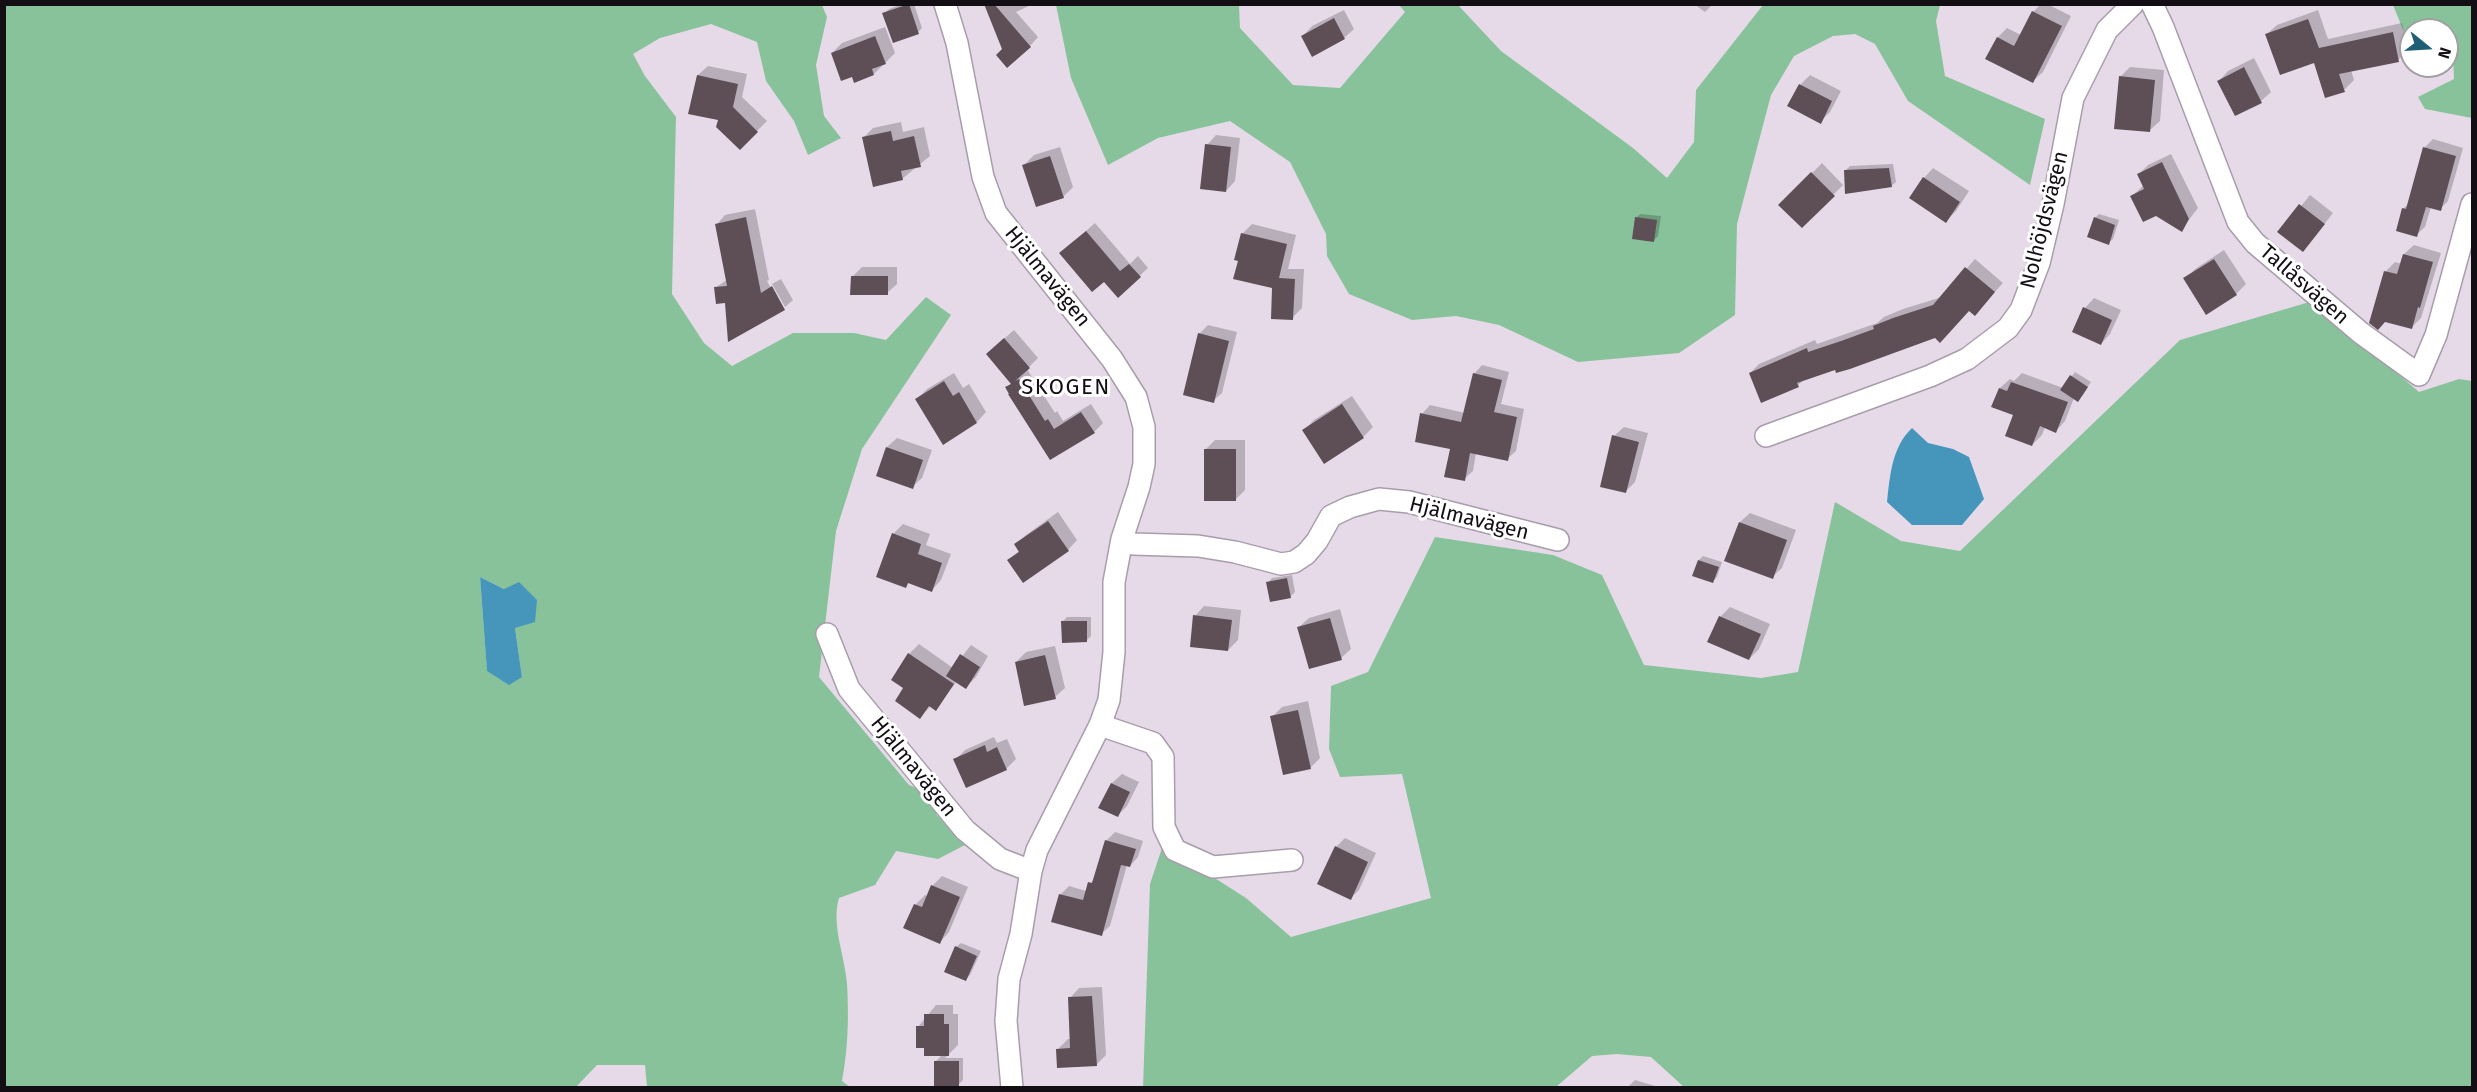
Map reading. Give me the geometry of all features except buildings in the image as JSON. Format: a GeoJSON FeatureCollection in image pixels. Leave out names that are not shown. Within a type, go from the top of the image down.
{"type":"FeatureCollection","features":[{"type":"Feature","properties":{"kind":"street","name":"Hjälmavägen"},"geometry":{"type":"LineString","coordinates":[[945,4],[957,43],[983,177],[996,213],[1103,345],[1136,397],[1144,427],[1144,464],[1122,539],[1114,582],[1114,652],[1109,700],[1100,725],[1037,850],[1031,871],[1021,934],[1009,979],[1006,1021],[1012,1088]]}},
{"type":"Feature","properties":{"kind":"street","name":"Nolhöjdsvägen"},"geometry":{"type":"LineString","coordinates":[[1766,436],[1930,376],[1967,359],[2008,328],[2021,310],[2039,263],[2053,204],[2073,98],[2107,30],[2133,4]]}},
{"type":"Feature","properties":{"kind":"street","name":"Tallåsvägen"},"geometry":{"type":"LineString","coordinates":[[2152,4],[2238,222],[2255,243],[2361,333],[2419,375],[2436,335],[2472,204]]}},
{"type":"Feature","properties":{"kind":"street","name":"Hjälmavägen"},"geometry":{"type":"LineString","coordinates":[[1122,539],[1133,544],[1198,546],[1235,552],[1281,564],[1294,562],[1306,554],[1317,542],[1331,516],[1350,507],[1379,499],[1409,502],[1558,540]]}},
{"type":"Feature","properties":{"kind":"street","name":"Hjälmavägen"},"geometry":{"type":"LineString","coordinates":[[827,634],[849,689],[965,830],[1000,859],[1031,871]]}},
{"type":"Feature","properties":{"kind":"street"},"geometry":{"type":"LineString","coordinates":[[1100,725],[1153,742],[1163,757],[1164,827],[1175,850],[1213,867],[1292,860]]}},
{"type":"Feature","properties":{"kind":"green space"},"geometry":{"type":"Polygon","coordinates":[[[5,5],[822,5],[827,17],[816,65],[824,116],[841,138],[808,155],[794,121],[766,81],[757,42],[711,24],[660,38],[633,54],[645,76],[676,117],[672,294],[704,343],[732,366],[793,333],[854,333],[886,340],[926,297],[951,315],[862,449],[836,531],[819,677],[909,785],[926,792],[937,815],[965,845],[938,859],[896,851],[875,885],[839,898],[837,919],[846,973],[848,1009],[847,1045],[842,1081],[850,1087],[647,1087],[645,1065],[597,1065],[575,1088],[5,1088],[5,5]],[[480,577],[487,670],[522,677],[515,628],[504,589],[480,577]]]}},
{"type":"Feature","properties":{"kind":"green space"},"geometry":{"type":"Polygon","coordinates":[[[1056,5],[1239,5],[1240,28],[1293,85],[1340,88],[1405,12],[1399,5],[1458,5],[1501,51],[1633,148],[1667,178],[1694,142],[1696,90],[1763,5],[1940,5],[1936,21],[1945,76],[2045,119],[2030,185],[1908,101],[1875,44],[1855,34],[1833,36],[1794,56],[1771,95],[1737,224],[1735,315],[1679,353],[1578,362],[1499,325],[1456,316],[1412,320],[1349,294],[1327,256],[1326,234],[1290,162],[1230,121],[1158,138],[1108,165],[1071,78],[1056,5]]]}},
{"type":"Feature","properties":{"kind":"green space"},"geometry":{"type":"Polygon","coordinates":[[[2393,5],[2472,5],[2472,118],[2425,109],[2418,97],[2454,78],[2459,78],[2459,18],[2399,18],[2399,20],[2393,5]]]}},
{"type":"Feature","properties":{"kind":"green space"},"geometry":{"type":"Polygon","coordinates":[[[2313,301],[2419,392],[2459,379],[2472,381],[2472,1087],[1685,1088],[1651,1057],[1617,1054],[1592,1056],[1556,1087],[1143,1088],[1150,884],[1163,845],[1246,898],[1291,937],[1431,898],[1402,774],[1340,777],[1329,749],[1331,686],[1368,672],[1435,537],[1553,555],[1602,575],[1644,665],[1761,678],[1798,672],[1835,502],[1901,541],[1960,551],[2180,340],[2313,301]]]}},
{"type":"Feature","properties":{"kind":"water"},"geometry":{"type":"Polygon","coordinates":[[[1912,428],[1928,443],[1953,449],[1969,457],[1984,499],[1962,525],[1912,525],[1887,502],[1896,453],[1912,428]]]}},
{"type":"Feature","properties":{"kind":"water"},"geometry":{"type":"Polygon","coordinates":[[[480,577],[504,589],[519,582],[537,600],[535,622],[515,628],[522,677],[509,685],[487,671],[480,577]]]}},
{"type":"Feature","properties":{"kind":"district","name":"SKOGEN"},"geometry":{"type":"Point","coordinates":[1066,388]}}]}
